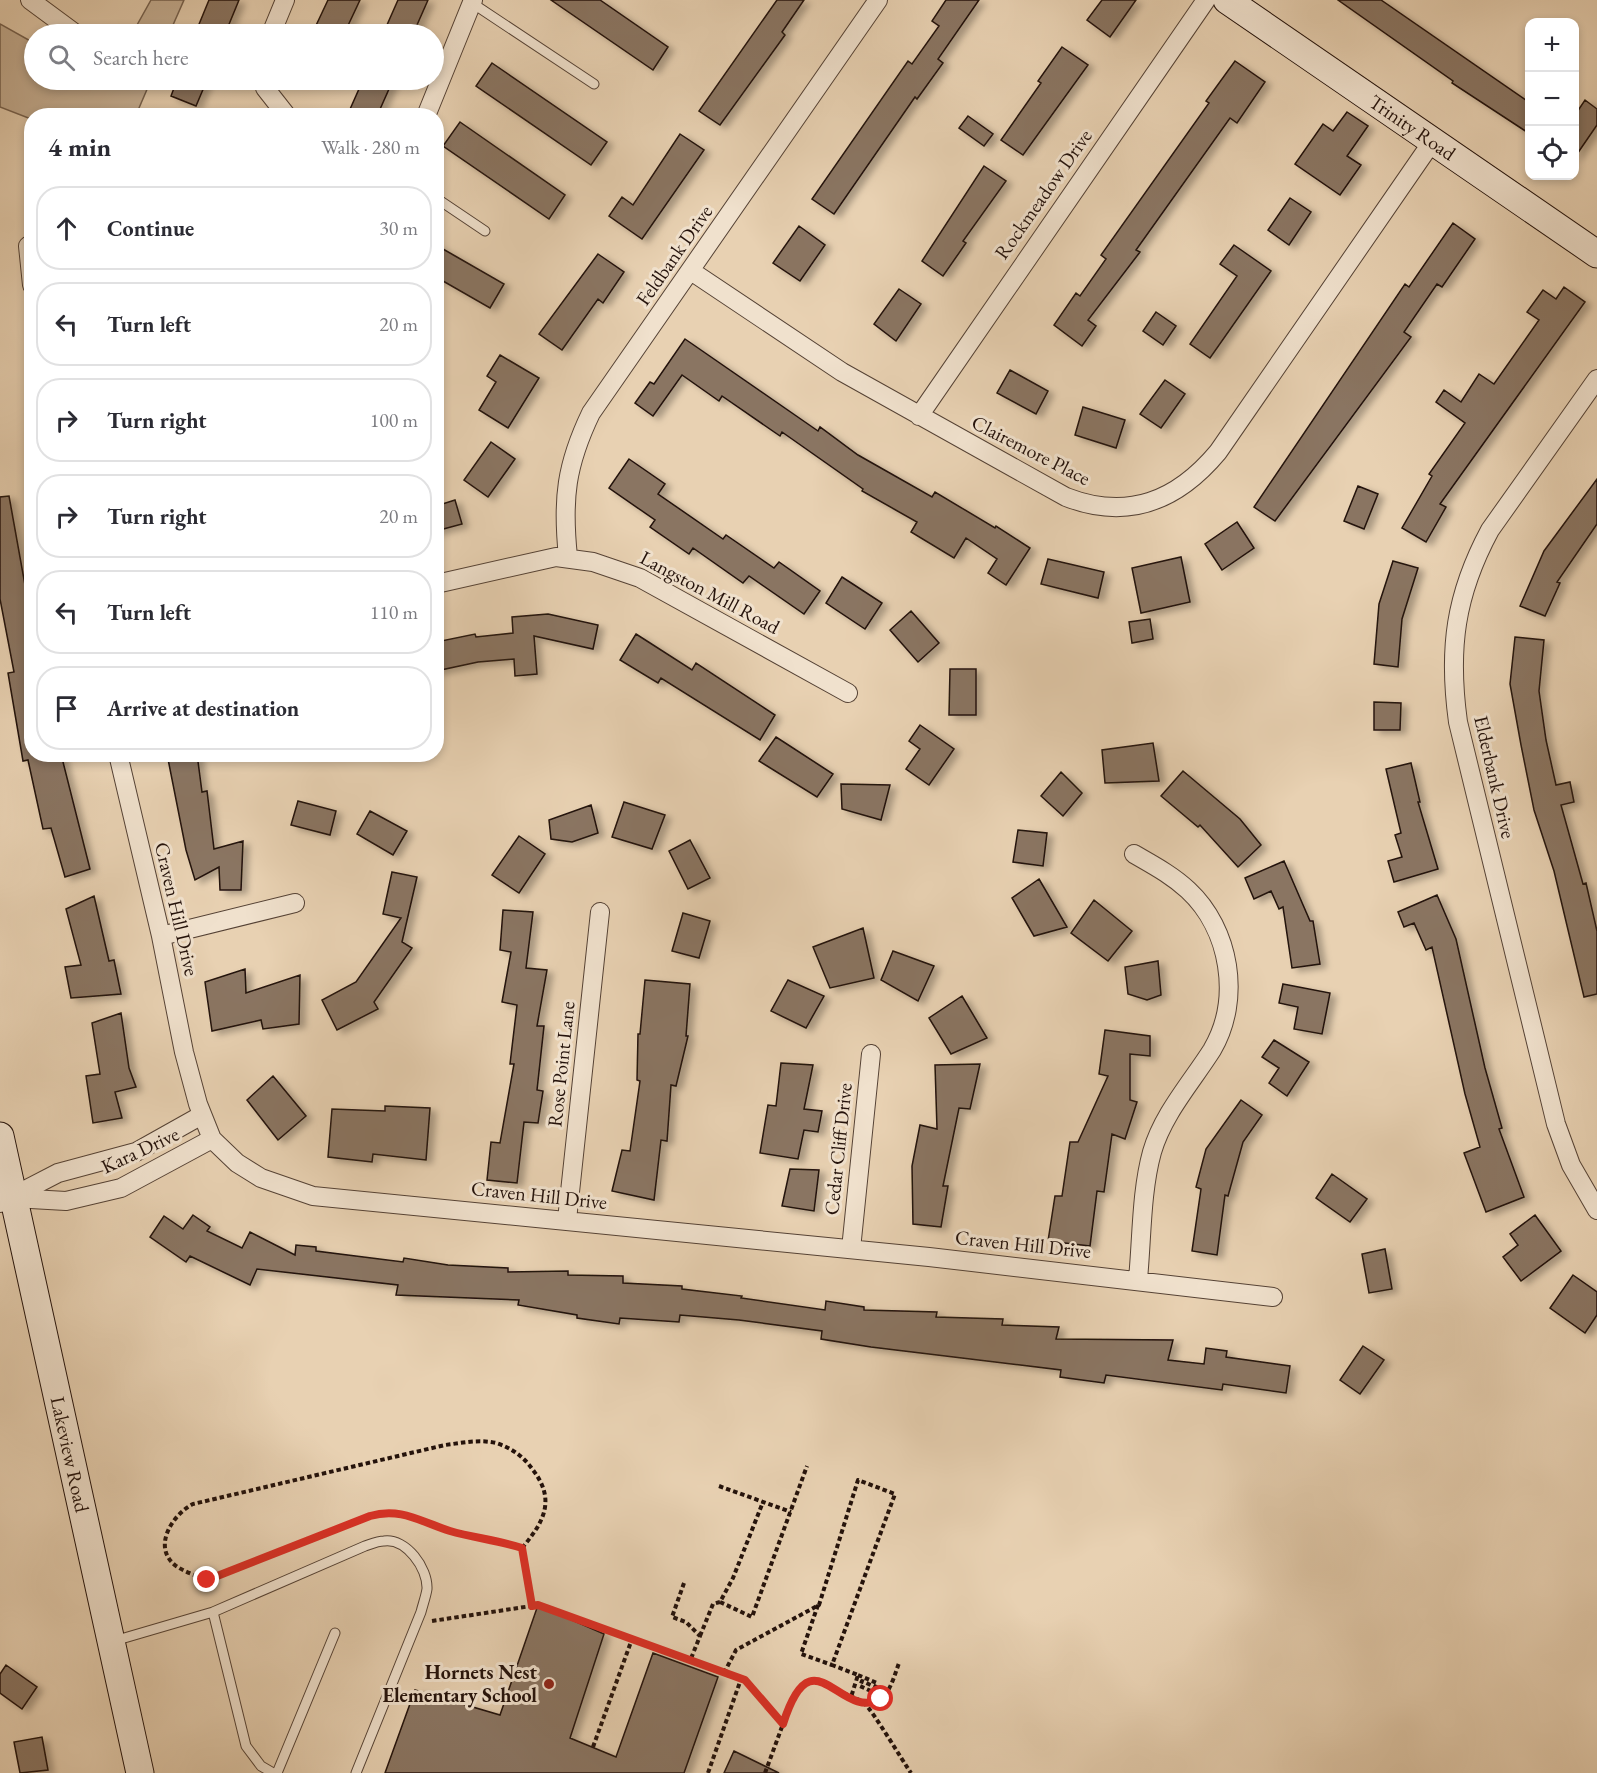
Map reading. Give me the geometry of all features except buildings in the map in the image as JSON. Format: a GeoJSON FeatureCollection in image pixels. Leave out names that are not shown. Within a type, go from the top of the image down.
{"type":"FeatureCollection","features":[{"type":"Feature","properties":{"kind":"main road","name":"Trinity Road"},"geometry":{"type":"LineString","coordinates":[[1227,0],[1597,254]]}},
{"type":"Feature","properties":{"kind":"main road","name":"Lakeview Road"},"geometry":{"type":"LineString","coordinates":[[0,1136],[7,1200],[112,1642],[140,1773]]}},
{"type":"Feature","properties":{"kind":"street"},"geometry":{"type":"LineString","coordinates":[[275,24],[285,0]]}},
{"type":"Feature","properties":{"kind":"street","name":"Feldbank Drive"},"geometry":{"type":"LineString","coordinates":[[568,557],[565,531],[567,486],[574,449],[591,413],[878,0]]}},
{"type":"Feature","properties":{"kind":"street","name":"Rockmeadow Drive"},"geometry":{"type":"LineString","coordinates":[[918,416],[1206,0]]}},
{"type":"Feature","properties":{"kind":"street"},"geometry":{"type":"LineString","coordinates":[[34,2],[63,24]]}},
{"type":"Feature","properties":{"kind":"street"},"geometry":{"type":"LineString","coordinates":[[444,72],[473,2]]}},
{"type":"Feature","properties":{"kind":"street"},"geometry":{"type":"LineString","coordinates":[[268,90],[281,108]]}},
{"type":"Feature","properties":{"kind":"street"},"geometry":{"type":"LineString","coordinates":[[429,108],[437,90]]}},
{"type":"Feature","properties":{"kind":"street","name":"Clairemore Place"},"geometry":{"type":"LineString","coordinates":[[691,271],[794,343],[918,416],[1082,503],[1108,508],[1136,506],[1175,492],[1200,474],[1218,452],[1432,142]]}},
{"type":"Feature","properties":{"kind":"street","name":"Elderbank Drive"},"geometry":{"type":"LineString","coordinates":[[1597,379],[1490,530],[1477,555],[1458,612],[1453,639],[1452,681],[1458,722],[1556,1124],[1570,1165],[1597,1210]]}},
{"type":"Feature","properties":{"kind":"street","name":"Langston Mill Road"},"geometry":{"type":"LineString","coordinates":[[444,582],[536,561],[568,557],[615,568],[640,578],[848,693]]}},
{"type":"Feature","properties":{"kind":"street","name":"Craven Hill Drive"},"geometry":{"type":"LineString","coordinates":[[120,762],[161,936],[184,1052],[202,1115],[212,1139],[237,1164],[261,1178],[313,1196],[851,1249],[1273,1297]]}},
{"type":"Feature","properties":{"kind":"street"},"geometry":{"type":"LineString","coordinates":[[1134,854],[1172,877],[1205,909],[1224,950],[1229,982],[1228,1003],[1213,1048],[1165,1122],[1152,1151],[1138,1280]]}},
{"type":"Feature","properties":{"kind":"street"},"geometry":{"type":"LineString","coordinates":[[161,936],[295,903]]}},
{"type":"Feature","properties":{"kind":"street","name":"Rose Point Lane"},"geometry":{"type":"LineString","coordinates":[[567,1220],[600,912]]}},
{"type":"Feature","properties":{"kind":"street","name":"Cedar Cliff Drive"},"geometry":{"type":"LineString","coordinates":[[851,1249],[871,1054]]}},
{"type":"Feature","properties":{"kind":"street","name":"Kara Drive"},"geometry":{"type":"LineString","coordinates":[[7,1200],[58,1173],[136,1152],[202,1115]]}},
{"type":"Feature","properties":{"kind":"street","name":"Kara Drive"},"geometry":{"type":"LineString","coordinates":[[7,1200],[66,1201],[121,1188],[212,1139]]}},
{"type":"Feature","properties":{"kind":"lane"},"geometry":{"type":"LineString","coordinates":[[473,2],[594,84]]}},
{"type":"Feature","properties":{"kind":"lane"},"geometry":{"type":"LineString","coordinates":[[444,203],[485,231]]}},
{"type":"Feature","properties":{"kind":"lane"},"geometry":{"type":"LineString","coordinates":[[112,1642],[213,1612],[365,1546],[385,1540],[399,1543],[412,1554],[422,1569],[427,1587],[422,1612],[356,1773]]}},
{"type":"Feature","properties":{"kind":"lane"},"geometry":{"type":"LineString","coordinates":[[213,1612],[246,1746],[261,1766],[275,1773],[335,1634]]}},
{"type":"Feature","properties":{"kind":"path"},"geometry":{"type":"LineString","coordinates":[[476,1441],[495,1443],[513,1450],[527,1461],[539,1477],[547,1495],[545,1511],[535,1533],[522,1548],[449,1531],[405,1513],[385,1512],[207,1580],[174,1564],[165,1548],[167,1528],[181,1510],[193,1504],[445,1445],[476,1441]]}},
{"type":"Feature","properties":{"kind":"path"},"geometry":{"type":"LineString","coordinates":[[690,1660],[713,1604],[720,1602],[752,1617],[807,1466]]}},
{"type":"Feature","properties":{"kind":"path"},"geometry":{"type":"LineString","coordinates":[[832,1665],[895,1494],[858,1480],[819,1605],[801,1654],[877,1683],[874,1687],[862,1682],[860,1686],[884,1697]]}},
{"type":"Feature","properties":{"kind":"path"},"geometry":{"type":"LineString","coordinates":[[719,1486],[791,1512]]}},
{"type":"Feature","properties":{"kind":"path"},"geometry":{"type":"LineString","coordinates":[[720,1602],[733,1578],[763,1502]]}},
{"type":"Feature","properties":{"kind":"path"},"geometry":{"type":"LineString","coordinates":[[522,1548],[532,1606]]}},
{"type":"Feature","properties":{"kind":"path"},"geometry":{"type":"LineString","coordinates":[[684,1583],[672,1617],[686,1622],[700,1636]]}},
{"type":"Feature","properties":{"kind":"path"},"geometry":{"type":"LineString","coordinates":[[417,1624],[538,1605],[741,1679],[783,1724]]}},
{"type":"Feature","properties":{"kind":"path"},"geometry":{"type":"LineString","coordinates":[[724,1673],[736,1650],[819,1605]]}},
{"type":"Feature","properties":{"kind":"path"},"geometry":{"type":"LineString","coordinates":[[593,1747],[632,1639]]}},
{"type":"Feature","properties":{"kind":"path"},"geometry":{"type":"LineString","coordinates":[[765,1773],[792,1697],[803,1683],[811,1681],[828,1685],[863,1703],[873,1703],[884,1697],[891,1686],[899,1663]]}},
{"type":"Feature","properties":{"kind":"path"},"geometry":{"type":"LineString","coordinates":[[851,1697],[858,1675]]}},
{"type":"Feature","properties":{"kind":"path"},"geometry":{"type":"LineString","coordinates":[[708,1773],[741,1679]]}},
{"type":"Feature","properties":{"kind":"path"},"geometry":{"type":"LineString","coordinates":[[863,1703],[911,1773]]}},
{"type":"Feature","properties":{"kind":"shaded area"},"geometry":{"type":"Polygon","coordinates":[[[151,0],[184,0],[173,24],[138,24],[151,0]]]}},
{"type":"Feature","properties":{"kind":"shaded area"},"geometry":{"type":"Polygon","coordinates":[[[0,24],[24,37],[24,90],[147,90],[139,108],[24,108],[24,116],[0,107],[0,24]]]}},
{"type":"Feature","properties":{"kind":"place","name":"Hornets Nest Elementary School"},"geometry":{"type":"Point","coordinates":[549,1684]}},
{"type":"Feature","properties":{"kind":"route"},"geometry":{"type":"LineString","coordinates":[[207,1580],[370,1516],[385,1512],[405,1513],[449,1531],[501,1541],[522,1548],[532,1606],[538,1605],[745,1680],[783,1724],[792,1697],[803,1683],[811,1681],[828,1685],[863,1703],[873,1703],[881,1699]]}}]}
